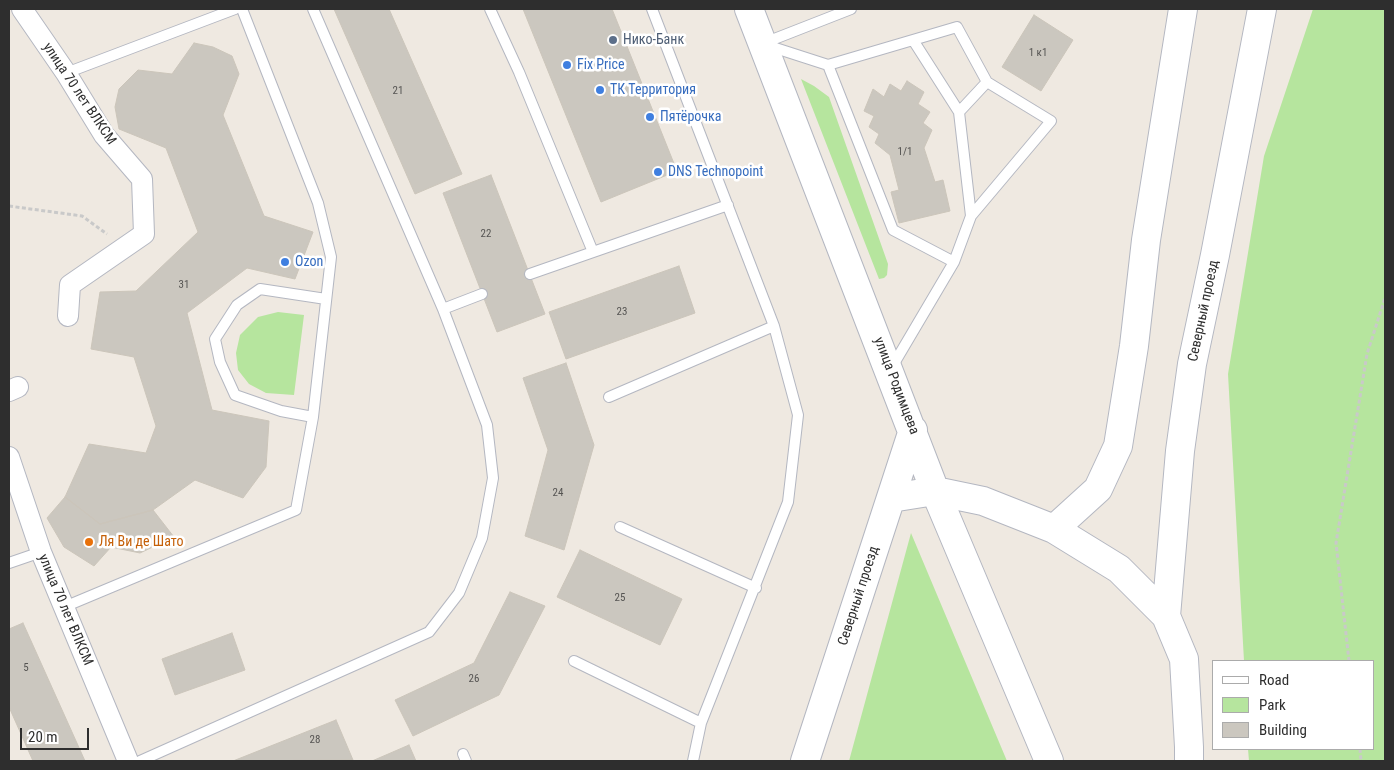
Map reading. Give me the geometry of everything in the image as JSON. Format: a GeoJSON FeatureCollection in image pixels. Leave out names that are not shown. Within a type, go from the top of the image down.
{"type":"FeatureCollection","features":[{"type":"Feature","properties":{"kind":"main road","name":"улица Родимцева"},"geometry":{"type":"LineString","coordinates":[[749,9],[890,370],[935,491],[1049,761]]}},
{"type":"Feature","properties":{"kind":"main road"},"geometry":{"type":"LineString","coordinates":[[1054,529],[1098,489],[1118,446],[1134,346],[1146,240],[1183,9]]}},
{"type":"Feature","properties":{"kind":"main road","name":"Северный проезд"},"geometry":{"type":"LineString","coordinates":[[1166,616],[1180,451],[1192,364],[1262,9]]}},
{"type":"Feature","properties":{"kind":"main road","name":"Северный проезд"},"geometry":{"type":"LineString","coordinates":[[805,761],[913,430]]}},
{"type":"Feature","properties":{"kind":"main road"},"geometry":{"type":"LineString","coordinates":[[891,498],[935,491],[983,501],[1054,529],[1119,569],[1166,616],[1184,659],[1189,761]]}},
{"type":"Feature","properties":{"kind":"street","name":"улица 70 лет ВЛКСМ"},"geometry":{"type":"LineString","coordinates":[[22,9],[66,73],[104,135],[142,179],[144,234],[70,285],[68,316]]}},
{"type":"Feature","properties":{"kind":"street","name":"улица 70 лет ВЛКСМ"},"geometry":{"type":"LineString","coordinates":[[9,457],[41,552],[128,761]]}},
{"type":"Feature","properties":{"kind":"lane"},"geometry":{"type":"LineString","coordinates":[[66,73],[235,9]]}},
{"type":"Feature","properties":{"kind":"lane"},"geometry":{"type":"LineString","coordinates":[[64,607],[296,510],[313,417],[331,257],[318,202],[242,9]]}},
{"type":"Feature","properties":{"kind":"lane"},"geometry":{"type":"LineString","coordinates":[[140,761],[429,632],[459,593],[482,538],[493,478],[487,425],[442,309],[312,9]]}},
{"type":"Feature","properties":{"kind":"lane"},"geometry":{"type":"LineString","coordinates":[[490,9],[519,72],[594,252]]}},
{"type":"Feature","properties":{"kind":"lane"},"geometry":{"type":"LineString","coordinates":[[652,9],[774,326],[798,415],[788,502],[756,588],[701,723],[693,761]]}},
{"type":"Feature","properties":{"kind":"lane"},"geometry":{"type":"LineString","coordinates":[[763,44],[851,9]]}},
{"type":"Feature","properties":{"kind":"lane"},"geometry":{"type":"LineString","coordinates":[[763,44],[828,65],[957,27],[987,82],[1051,121],[971,216],[954,262],[890,370]]}},
{"type":"Feature","properties":{"kind":"lane"},"geometry":{"type":"LineString","coordinates":[[913,40],[959,112],[971,216]]}},
{"type":"Feature","properties":{"kind":"lane"},"geometry":{"type":"LineString","coordinates":[[828,65],[893,230],[954,262]]}},
{"type":"Feature","properties":{"kind":"lane"},"geometry":{"type":"LineString","coordinates":[[959,112],[987,82]]}},
{"type":"Feature","properties":{"kind":"lane"},"geometry":{"type":"LineString","coordinates":[[530,274],[728,205]]}},
{"type":"Feature","properties":{"kind":"lane"},"geometry":{"type":"LineString","coordinates":[[313,417],[281,411],[236,395],[220,362],[215,339],[237,305],[260,289],[326,298]]}},
{"type":"Feature","properties":{"kind":"lane"},"geometry":{"type":"LineString","coordinates":[[442,309],[482,294]]}},
{"type":"Feature","properties":{"kind":"lane"},"geometry":{"type":"LineString","coordinates":[[609,397],[774,326]]}},
{"type":"Feature","properties":{"kind":"lane"},"geometry":{"type":"LineString","coordinates":[[620,527],[756,588]]}},
{"type":"Feature","properties":{"kind":"lane"},"geometry":{"type":"LineString","coordinates":[[9,563],[41,552]]}},
{"type":"Feature","properties":{"kind":"lane"},"geometry":{"type":"LineString","coordinates":[[574,661],[701,723]]}},
{"type":"Feature","properties":{"kind":"path"},"geometry":{"type":"LineString","coordinates":[[9,206],[82,216],[125,247]]}},
{"type":"Feature","properties":{"kind":"path"},"geometry":{"type":"LineString","coordinates":[[1349,660],[1336,543],[1367,354],[1385,298]]}},
{"type":"Feature","properties":{"kind":"green space"},"geometry":{"type":"Polygon","coordinates":[[[1313,9],[1385,9],[1385,761],[1249,761],[1248,750],[1374,750],[1374,660],[1244,660],[1228,374],[1264,156],[1313,9]]]}},
{"type":"Feature","properties":{"kind":"green space"},"geometry":{"type":"Polygon","coordinates":[[[801,79],[829,97],[888,264],[887,275],[884,278],[879,279],[801,79]]]}},
{"type":"Feature","properties":{"kind":"green space"},"geometry":{"type":"Polygon","coordinates":[[[278,312],[304,315],[294,395],[266,393],[249,384],[238,370],[236,353],[240,335],[258,317],[278,312]]]}},
{"type":"Feature","properties":{"kind":"green space"},"geometry":{"type":"Polygon","coordinates":[[[911,533],[1007,761],[849,761],[911,533]]]}},
{"type":"Feature","properties":{"kind":"building"},"geometry":{"type":"Polygon","coordinates":[[[334,9],[389,9],[462,174],[415,194],[334,9]]]}},
{"type":"Feature","properties":{"kind":"building","name":"ТК Территория"},"geometry":{"type":"Polygon","coordinates":[[[523,9],[612,9],[677,171],[601,202],[523,9]]]}},
{"type":"Feature","properties":{"kind":"building"},"geometry":{"type":"Polygon","coordinates":[[[1034,15],[1073,40],[1041,91],[1002,67],[1034,15]]]}},
{"type":"Feature","properties":{"kind":"building"},"geometry":{"type":"Polygon","coordinates":[[[194,43],[213,47],[232,56],[239,74],[223,115],[264,216],[313,232],[295,279],[247,268],[187,313],[212,410],[269,421],[266,467],[243,498],[195,480],[153,510],[100,524],[65,497],[89,444],[146,453],[156,426],[134,357],[91,349],[100,292],[136,291],[198,232],[166,148],[119,129],[115,107],[119,89],[138,70],[172,74],[194,43]]]}},
{"type":"Feature","properties":{"kind":"building"},"geometry":{"type":"Polygon","coordinates":[[[907,81],[924,92],[918,104],[930,112],[923,123],[932,130],[924,148],[935,182],[943,180],[950,211],[899,223],[891,192],[899,190],[890,155],[875,143],[879,134],[869,127],[874,116],[864,111],[873,89],[884,97],[890,84],[901,91],[907,81]]]}},
{"type":"Feature","properties":{"kind":"building"},"geometry":{"type":"Polygon","coordinates":[[[491,175],[545,314],[497,332],[443,193],[491,175]]]}},
{"type":"Feature","properties":{"kind":"building"},"geometry":{"type":"Polygon","coordinates":[[[679,266],[695,313],[566,359],[549,312],[679,266]]]}},
{"type":"Feature","properties":{"kind":"building"},"geometry":{"type":"Polygon","coordinates":[[[566,363],[594,445],[564,550],[525,536],[548,450],[523,378],[566,363]]]}},
{"type":"Feature","properties":{"kind":"building"},"geometry":{"type":"Polygon","coordinates":[[[65,497],[100,524],[153,510],[174,537],[140,553],[111,547],[94,566],[64,547],[47,518],[65,497]]]}},
{"type":"Feature","properties":{"kind":"building"},"geometry":{"type":"Polygon","coordinates":[[[580,550],[682,599],[660,645],[557,597],[580,550]]]}},
{"type":"Feature","properties":{"kind":"building"},"geometry":{"type":"Polygon","coordinates":[[[510,592],[545,606],[499,695],[413,736],[395,700],[474,663],[510,592]]]}},
{"type":"Feature","properties":{"kind":"building"},"geometry":{"type":"Polygon","coordinates":[[[23,623],[85,761],[33,761],[9,707],[9,629],[23,623]]]}},
{"type":"Feature","properties":{"kind":"building"},"geometry":{"type":"Polygon","coordinates":[[[232,633],[245,670],[175,695],[162,659],[232,633]]]}},
{"type":"Feature","properties":{"kind":"building"},"geometry":{"type":"Polygon","coordinates":[[[336,720],[353,760],[233,761],[336,720]]]}},
{"type":"Feature","properties":{"kind":"building"},"geometry":{"type":"Polygon","coordinates":[[[409,745],[416,761],[372,761],[409,745]]]}},
{"type":"Feature","properties":{"kind":"place","name":"Нико-Банк"},"geometry":{"type":"Point","coordinates":[613,40]}},
{"type":"Feature","properties":{"kind":"place","name":"Fix Price"},"geometry":{"type":"Point","coordinates":[567,65]}},
{"type":"Feature","properties":{"kind":"place","name":"ТК Территория"},"geometry":{"type":"Point","coordinates":[600,90]}},
{"type":"Feature","properties":{"kind":"place","name":"Пятёрочка"},"geometry":{"type":"Point","coordinates":[650,117]}},
{"type":"Feature","properties":{"kind":"place","name":"DNS Technopoint"},"geometry":{"type":"Point","coordinates":[658,172]}},
{"type":"Feature","properties":{"kind":"place","name":"Ozon"},"geometry":{"type":"Point","coordinates":[285,262]}},
{"type":"Feature","properties":{"kind":"place","name":"Ля Ви де Шато"},"geometry":{"type":"Point","coordinates":[89,542]}}]}
